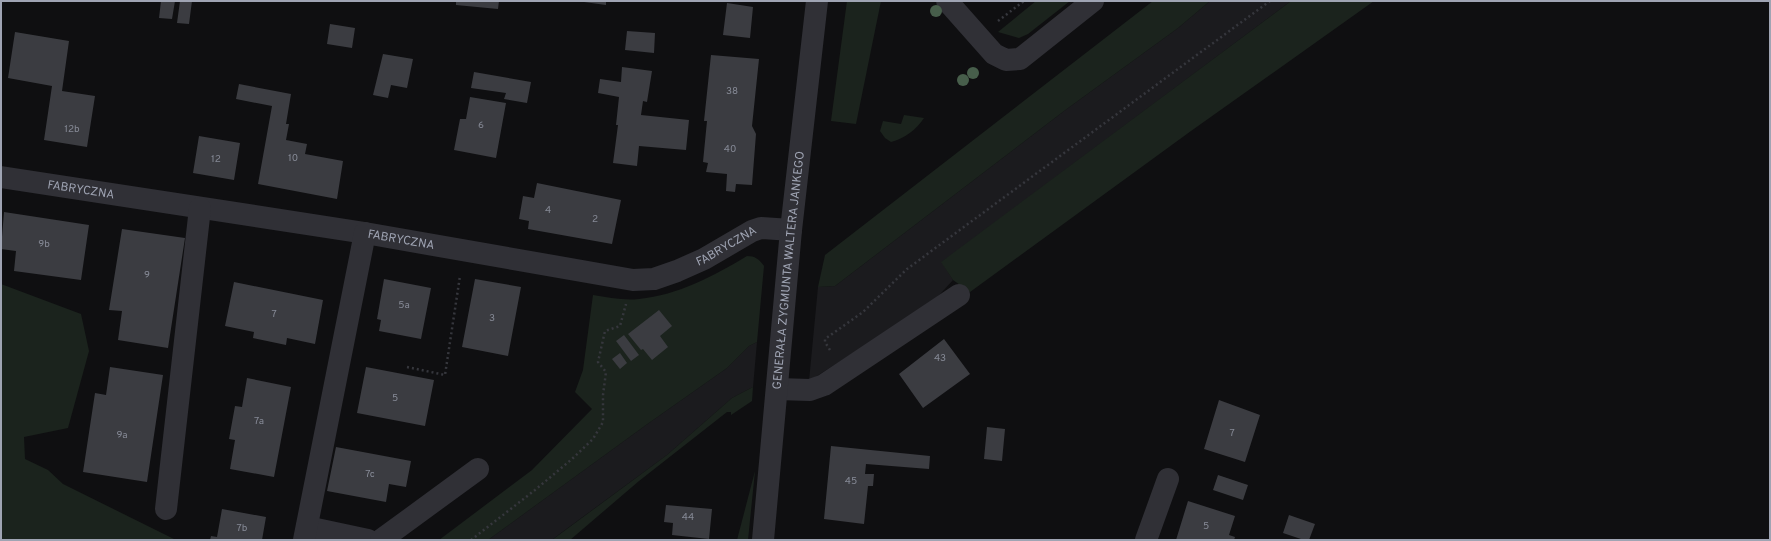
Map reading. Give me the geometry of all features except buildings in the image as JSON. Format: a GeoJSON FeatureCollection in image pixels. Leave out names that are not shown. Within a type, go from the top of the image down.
{"type":"FeatureCollection","features":[{"type":"Feature","properties":{"kind":"street","name":"GENERAŁA ZYGMUNTA WALTERA JANKEGO"},"geometry":{"type":"LineString","coordinates":[[763,540],[791,230],[817,1]]}},
{"type":"Feature","properties":{"kind":"street"},"geometry":{"type":"LineString","coordinates":[[947,1],[994,54],[1006,60],[1020,60],[1093,1]]}},
{"type":"Feature","properties":{"kind":"street","name":"FABRYCZNA"},"geometry":{"type":"LineString","coordinates":[[1,177],[365,233],[633,280],[654,279],[677,271],[704,259],[752,231],[761,228],[791,230]]}},
{"type":"Feature","properties":{"kind":"street"},"geometry":{"type":"LineString","coordinates":[[166,510],[200,208]]}},
{"type":"Feature","properties":{"kind":"street"},"geometry":{"type":"LineString","coordinates":[[365,233],[305,533],[368,540]]}},
{"type":"Feature","properties":{"kind":"street"},"geometry":{"type":"LineString","coordinates":[[777,388],[810,390],[824,385],[959,295]]}},
{"type":"Feature","properties":{"kind":"street"},"geometry":{"type":"LineString","coordinates":[[381,540],[478,470]]}},
{"type":"Feature","properties":{"kind":"street"},"geometry":{"type":"LineString","coordinates":[[1146,540],[1168,479]]}},
{"type":"Feature","properties":{"kind":"path"},"geometry":{"type":"LineString","coordinates":[[995,17],[998,22],[1024,1]]}},
{"type":"Feature","properties":{"kind":"path"},"geometry":{"type":"LineString","coordinates":[[846,371],[824,342],[825,338],[863,312],[907,269],[1270,1]]}},
{"type":"Feature","properties":{"kind":"path"},"geometry":{"type":"LineString","coordinates":[[407,367],[445,375],[464,251]]}},
{"type":"Feature","properties":{"kind":"path"},"geometry":{"type":"LineString","coordinates":[[471,540],[572,459],[593,439],[603,422],[603,395],[606,372],[598,362],[605,331],[620,326],[633,280]]}},
{"type":"Feature","properties":{"kind":"shaded area"},"geometry":{"type":"Polygon","coordinates":[[[847,1],[881,1],[856,124],[831,121],[847,1]]]}},
{"type":"Feature","properties":{"kind":"shaded area"},"geometry":{"type":"Polygon","coordinates":[[[1036,1],[1070,1],[1028,34],[1019,38],[998,32],[1036,1]]]}},
{"type":"Feature","properties":{"kind":"shaded area"},"geometry":{"type":"Polygon","coordinates":[[[1153,1],[1210,1],[1178,28],[1064,111],[835,286],[818,287],[825,255],[1153,1]]]}},
{"type":"Feature","properties":{"kind":"shaded area"},"geometry":{"type":"Polygon","coordinates":[[[1210,1],[1291,1],[942,262],[953,280],[932,303],[809,381],[818,287],[835,286],[1064,111],[1178,28],[1210,1]]]}},
{"type":"Feature","properties":{"kind":"shaded area"},"geometry":{"type":"Polygon","coordinates":[[[1291,1],[1374,1],[1191,131],[970,292],[953,280],[941,262],[1291,1]]]}},
{"type":"Feature","properties":{"kind":"shaded area"},"geometry":{"type":"Polygon","coordinates":[[[904,115],[924,118],[910,133],[901,139],[891,142],[885,138],[880,131],[883,121],[901,124],[904,115]]]}},
{"type":"Feature","properties":{"kind":"shaded area"},"geometry":{"type":"Polygon","coordinates":[[[747,256],[757,258],[764,266],[757,342],[749,346],[727,368],[488,540],[439,540],[532,470],[592,409],[575,392],[583,370],[593,295],[628,300],[653,297],[695,284],[722,271],[747,256]]]}},
{"type":"Feature","properties":{"kind":"shaded area"},"geometry":{"type":"Polygon","coordinates":[[[1,284],[81,314],[89,351],[68,428],[24,437],[25,459],[48,470],[63,484],[176,540],[1,540],[1,284]]]}},
{"type":"Feature","properties":{"kind":"shaded area"},"geometry":{"type":"Polygon","coordinates":[[[757,342],[753,387],[732,398],[667,455],[552,540],[488,540],[727,368],[749,346],[757,342]]]}},
{"type":"Feature","properties":{"kind":"shaded area"},"geometry":{"type":"Polygon","coordinates":[[[753,387],[752,401],[731,415],[731,412],[727,412],[639,481],[570,540],[552,540],[667,455],[732,398],[753,387]]]}},
{"type":"Feature","properties":{"kind":"shaded area"},"geometry":{"type":"Polygon","coordinates":[[[755,471],[748,540],[737,540],[755,471]]]}}]}
